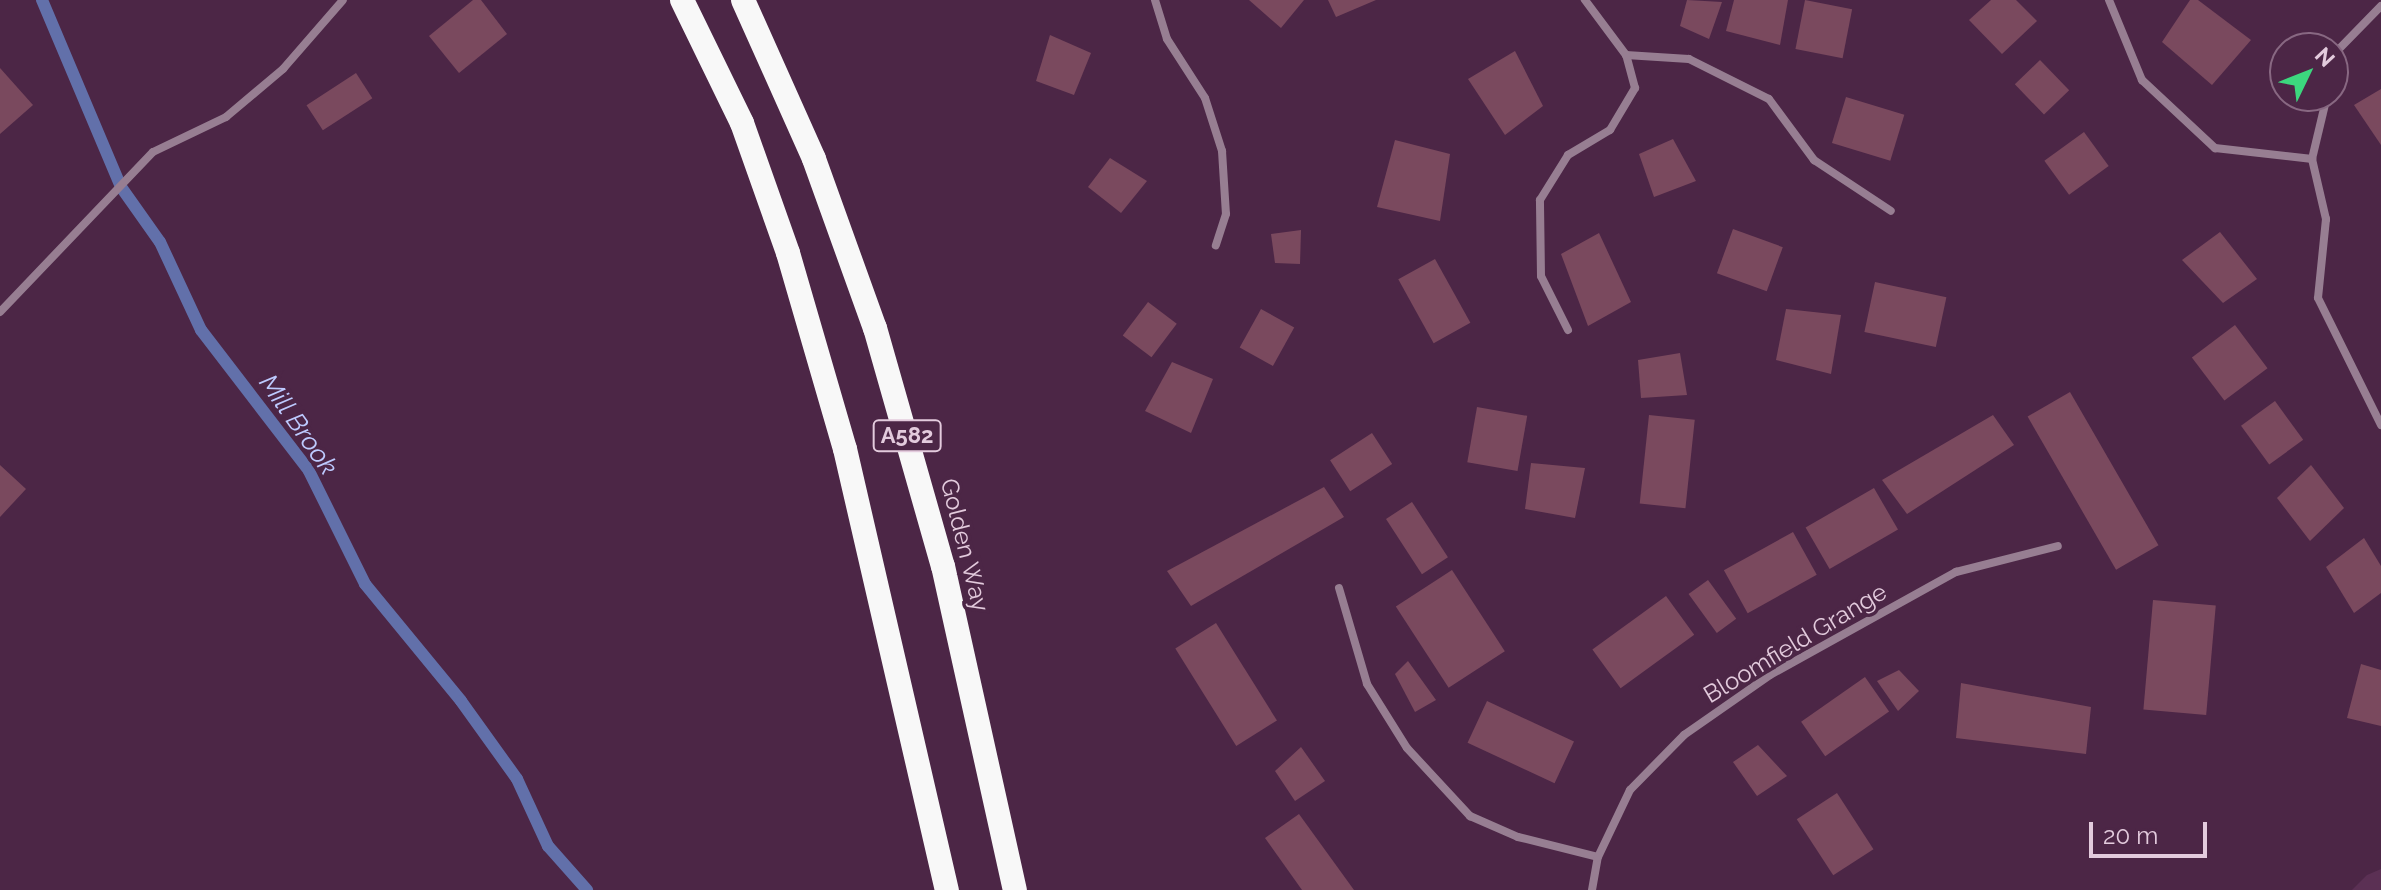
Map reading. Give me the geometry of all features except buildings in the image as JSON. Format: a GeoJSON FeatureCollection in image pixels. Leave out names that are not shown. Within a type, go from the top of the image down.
{"type":"FeatureCollection","features":[{"type":"Feature","properties":{"kind":"highway","name":"A582"},"geometry":{"type":"LineString","coordinates":[[682,0],[742,123],[788,253],[845,449],[947,890]]}},
{"type":"Feature","properties":{"kind":"highway","name":"Golden Way"},"geometry":{"type":"LineString","coordinates":[[743,0],[814,159],[875,328],[943,566],[1015,890]]}},
{"type":"Feature","properties":{"kind":"street"},"geometry":{"type":"LineString","coordinates":[[0,312],[153,152],[226,117],[283,69],[343,0]]}},
{"type":"Feature","properties":{"kind":"street"},"geometry":{"type":"LineString","coordinates":[[1155,0],[1167,39],[1205,98],[1222,151],[1226,214],[1216,245]]}},
{"type":"Feature","properties":{"kind":"street"},"geometry":{"type":"LineString","coordinates":[[1568,330],[1541,276],[1540,200],[1568,155],[1610,130],[1635,88],[1626,55],[1585,0]]}},
{"type":"Feature","properties":{"kind":"street"},"geometry":{"type":"LineString","coordinates":[[2109,0],[2142,80],[2215,148],[2312,159]]}},
{"type":"Feature","properties":{"kind":"street"},"geometry":{"type":"LineString","coordinates":[[2349,39],[2381,6]]}},
{"type":"Feature","properties":{"kind":"street"},"geometry":{"type":"LineString","coordinates":[[1626,55],[1689,59],[1769,99],[1814,160],[1891,211]]}},
{"type":"Feature","properties":{"kind":"street"},"geometry":{"type":"LineString","coordinates":[[2323,112],[2312,159],[2326,219],[2318,298],[2381,425]]}},
{"type":"Feature","properties":{"kind":"street","name":"Bloomfield Grange"},"geometry":{"type":"LineString","coordinates":[[1592,890],[1598,857],[1630,790],[1684,735],[1770,675],[1956,572],[2058,546]]}},
{"type":"Feature","properties":{"kind":"street"},"geometry":{"type":"LineString","coordinates":[[1339,588],[1367,684],[1407,748],[1470,816],[1518,837],[1598,857]]}},
{"type":"Feature","properties":{"kind":"shaded area"},"geometry":{"type":"Polygon","coordinates":[[[2381,869],[2381,890],[2352,890],[2367,875],[2381,869]]]}},
{"type":"Feature","properties":{"kind":"waterway","name":"Mill Brook"},"geometry":{"type":"LineString","coordinates":[[42,0],[121,187],[160,242],[201,330],[309,471],[365,584],[461,701],[517,779],[548,846],[587,890]]}}]}
